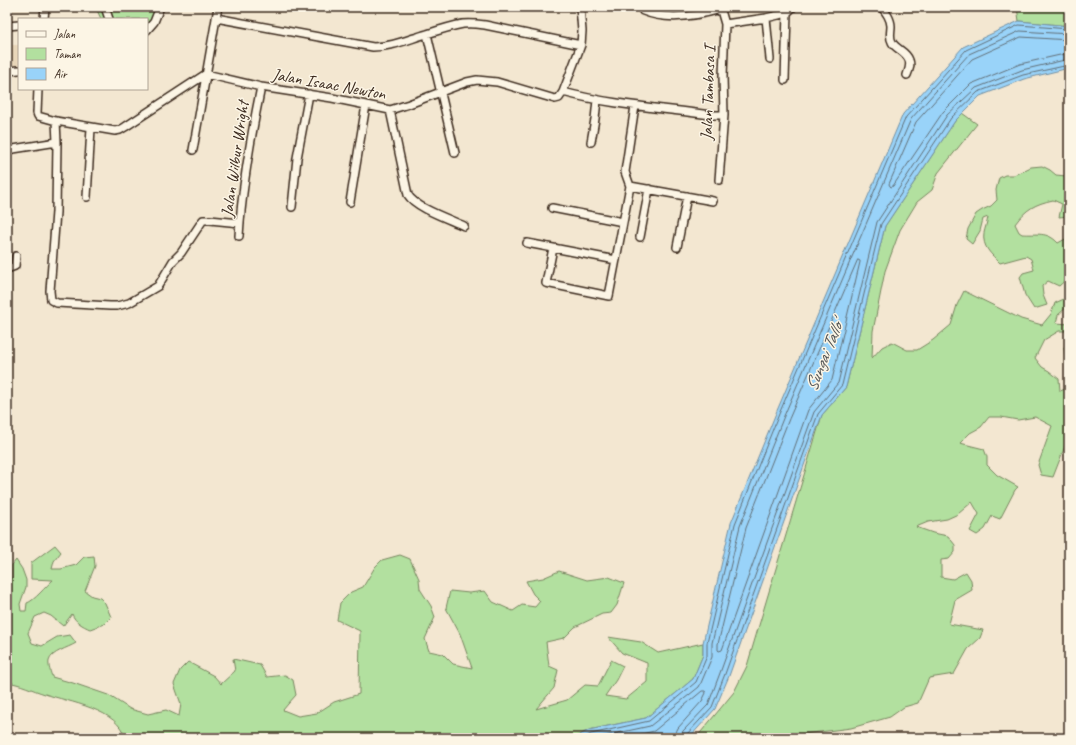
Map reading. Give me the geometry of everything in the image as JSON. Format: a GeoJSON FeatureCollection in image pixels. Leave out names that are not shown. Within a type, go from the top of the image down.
{"type":"FeatureCollection","features":[{"type":"Feature","properties":{"kind":"street"},"geometry":{"type":"LineString","coordinates":[[44,18],[45,7]]}},
{"type":"Feature","properties":{"kind":"street"},"geometry":{"type":"LineString","coordinates":[[104,7],[109,18]]}},
{"type":"Feature","properties":{"kind":"street"},"geometry":{"type":"LineString","coordinates":[[148,29],[154,22],[160,7]]}},
{"type":"Feature","properties":{"kind":"street"},"geometry":{"type":"LineString","coordinates":[[193,150],[218,7]]}},
{"type":"Feature","properties":{"kind":"street"},"geometry":{"type":"LineString","coordinates":[[562,94],[581,45],[582,31],[580,7]]}},
{"type":"Feature","properties":{"kind":"street"},"geometry":{"type":"LineString","coordinates":[[725,24],[766,18],[787,12],[793,7]]}},
{"type":"Feature","properties":{"kind":"street"},"geometry":{"type":"LineString","coordinates":[[881,7],[890,22],[891,41],[905,54],[909,61],[910,66],[907,75]]}},
{"type":"Feature","properties":{"kind":"street"},"geometry":{"type":"LineString","coordinates":[[643,11],[656,16],[676,16],[711,12],[720,8]]}},
{"type":"Feature","properties":{"kind":"street","name":"Jalan Tambasa I"},"geometry":{"type":"LineString","coordinates":[[719,180],[724,115],[723,76],[725,24],[720,8]]}},
{"type":"Feature","properties":{"kind":"street"},"geometry":{"type":"LineString","coordinates":[[785,80],[787,12]]}},
{"type":"Feature","properties":{"kind":"street"},"geometry":{"type":"LineString","coordinates":[[216,18],[373,47],[397,44],[462,24],[485,25],[581,45]]}},
{"type":"Feature","properties":{"kind":"street"},"geometry":{"type":"LineString","coordinates":[[766,18],[770,58]]}},
{"type":"Feature","properties":{"kind":"street"},"geometry":{"type":"LineString","coordinates":[[7,26],[18,25]]}},
{"type":"Feature","properties":{"kind":"street"},"geometry":{"type":"LineString","coordinates":[[427,34],[455,153]]}},
{"type":"Feature","properties":{"kind":"street"},"geometry":{"type":"LineString","coordinates":[[7,71],[18,70]]}},
{"type":"Feature","properties":{"kind":"street"},"geometry":{"type":"LineString","coordinates":[[38,90],[37,115],[40,117],[111,131],[120,130],[206,74]]}},
{"type":"Feature","properties":{"kind":"street","name":"Jalan Isaac Newton"},"geometry":{"type":"LineString","coordinates":[[206,74],[261,87],[309,94],[390,110],[440,91],[478,80],[497,82],[555,99],[562,94],[635,106],[711,115],[724,115]]}},
{"type":"Feature","properties":{"kind":"street","name":"Jalan Wilbur Wright"},"geometry":{"type":"LineString","coordinates":[[239,236],[247,157],[261,87]]}},
{"type":"Feature","properties":{"kind":"street"},"geometry":{"type":"LineString","coordinates":[[292,207],[297,158],[309,94]]}},
{"type":"Feature","properties":{"kind":"street"},"geometry":{"type":"LineString","coordinates":[[591,142],[597,100]]}},
{"type":"Feature","properties":{"kind":"street"},"geometry":{"type":"LineString","coordinates":[[350,202],[366,105]]}},
{"type":"Feature","properties":{"kind":"street"},"geometry":{"type":"LineString","coordinates":[[553,248],[546,284],[609,296],[630,186],[625,172],[635,106]]}},
{"type":"Feature","properties":{"kind":"street"},"geometry":{"type":"LineString","coordinates":[[390,110],[408,195],[415,202],[427,209],[464,226]]}},
{"type":"Feature","properties":{"kind":"street"},"geometry":{"type":"LineString","coordinates":[[56,121],[56,212],[50,292],[51,300],[53,302],[110,306],[129,303],[158,286],[173,261],[187,244],[203,220],[240,223]]}},
{"type":"Feature","properties":{"kind":"street"},"geometry":{"type":"LineString","coordinates":[[87,197],[91,128]]}},
{"type":"Feature","properties":{"kind":"street"},"geometry":{"type":"LineString","coordinates":[[7,150],[56,142]]}},
{"type":"Feature","properties":{"kind":"street"},"geometry":{"type":"LineString","coordinates":[[630,186],[713,201]]}},
{"type":"Feature","properties":{"kind":"street"},"geometry":{"type":"LineString","coordinates":[[640,236],[649,189]]}},
{"type":"Feature","properties":{"kind":"street"},"geometry":{"type":"LineString","coordinates":[[677,247],[687,196]]}},
{"type":"Feature","properties":{"kind":"street"},"geometry":{"type":"LineString","coordinates":[[552,208],[623,222]]}},
{"type":"Feature","properties":{"kind":"street"},"geometry":{"type":"LineString","coordinates":[[527,243],[616,260]]}},
{"type":"Feature","properties":{"kind":"street"},"geometry":{"type":"LineString","coordinates":[[7,269],[15,266],[16,256]]}},
{"type":"Feature","properties":{"kind":"shaded area"},"geometry":{"type":"Polygon","coordinates":[[[7,45],[18,45],[18,75],[7,75],[7,45]]]}},
{"type":"Feature","properties":{"kind":"green space"},"geometry":{"type":"Polygon","coordinates":[[[98,7],[161,7],[158,21],[148,34],[148,18],[101,18],[97,10],[98,7]]]}},
{"type":"Feature","properties":{"kind":"green space"},"geometry":{"type":"Polygon","coordinates":[[[1017,7],[1069,7],[1069,26],[1019,21],[1017,7]]]}},
{"type":"Feature","properties":{"kind":"green space"},"geometry":{"type":"Polygon","coordinates":[[[962,113],[977,124],[938,173],[932,190],[917,202],[900,230],[885,271],[873,331],[872,358],[882,347],[892,342],[907,350],[917,350],[933,340],[951,325],[957,305],[964,291],[1021,319],[1042,325],[1051,314],[1055,303],[1064,299],[1068,306],[1058,315],[1056,323],[1069,324],[1069,331],[1059,331],[1044,340],[1035,358],[1042,367],[1059,379],[1060,391],[1068,388],[1068,371],[1064,348],[1067,343],[1069,345],[1069,436],[1053,477],[1041,475],[1038,465],[1052,426],[1035,417],[1018,420],[1001,417],[989,417],[981,427],[970,433],[960,443],[984,449],[987,457],[987,465],[997,475],[1018,487],[1000,519],[992,516],[985,529],[977,535],[970,531],[979,514],[972,502],[958,514],[947,519],[928,522],[916,527],[948,536],[955,545],[955,552],[949,559],[941,560],[941,577],[953,579],[966,572],[971,580],[972,590],[955,600],[949,624],[983,630],[980,638],[968,649],[954,674],[929,678],[918,703],[904,707],[890,717],[851,728],[796,735],[789,738],[696,738],[734,692],[747,666],[822,415],[846,387],[885,226],[955,121],[962,113]]]}},
{"type":"Feature","properties":{"kind":"green space"},"geometry":{"type":"Polygon","coordinates":[[[1042,166],[1056,175],[1066,176],[1069,179],[1069,216],[1059,217],[1062,204],[1053,200],[1041,203],[1031,208],[1023,214],[1015,224],[1019,232],[1022,234],[1046,235],[1058,243],[1069,237],[1069,277],[1059,286],[1048,281],[1042,286],[1043,295],[1047,305],[1034,309],[1025,295],[1020,277],[1023,273],[1034,270],[1031,259],[1026,256],[1000,263],[988,250],[984,242],[984,233],[988,217],[983,219],[980,231],[972,244],[966,239],[968,229],[976,214],[991,206],[997,200],[996,190],[999,178],[1005,175],[1014,175],[1031,167],[1042,166]]]}},
{"type":"Feature","properties":{"kind":"green space"},"geometry":{"type":"Polygon","coordinates":[[[55,545],[61,552],[54,561],[52,569],[61,569],[76,565],[84,557],[94,556],[95,566],[85,591],[92,596],[100,598],[105,603],[111,617],[104,624],[90,629],[77,621],[72,614],[63,626],[51,616],[44,613],[35,617],[28,633],[32,643],[42,646],[57,637],[70,635],[76,643],[56,653],[50,658],[49,667],[52,677],[108,695],[130,709],[148,714],[166,710],[179,716],[181,704],[174,684],[180,670],[188,662],[214,676],[221,684],[235,671],[233,659],[260,665],[267,677],[285,675],[293,680],[296,695],[283,710],[298,716],[317,713],[334,702],[359,694],[360,631],[337,620],[340,603],[351,592],[363,587],[375,567],[382,560],[400,555],[410,559],[419,579],[420,589],[431,606],[435,617],[425,639],[429,651],[443,654],[453,664],[472,668],[460,634],[446,608],[450,591],[469,593],[485,591],[493,602],[513,611],[522,605],[535,607],[540,601],[533,594],[526,581],[543,578],[559,571],[587,580],[609,577],[624,583],[617,605],[611,613],[602,614],[575,627],[564,638],[546,642],[549,666],[558,670],[554,688],[536,709],[567,700],[585,685],[598,686],[611,660],[623,666],[616,680],[605,696],[626,699],[647,682],[647,663],[622,653],[608,637],[641,642],[658,653],[703,643],[703,655],[693,679],[646,718],[589,730],[574,738],[125,738],[121,728],[103,713],[7,682],[7,577],[12,578],[12,565],[16,560],[22,569],[26,580],[26,587],[20,604],[21,611],[26,611],[27,603],[30,602],[53,580],[31,579],[31,563],[55,545]]]}},
{"type":"Feature","properties":{"kind":"water","name":"Sungai Tallo'"},"geometry":{"type":"Polygon","coordinates":[[[1019,21],[1069,26],[1069,68],[1024,79],[980,96],[955,121],[885,226],[846,387],[822,415],[729,676],[715,709],[689,738],[574,738],[589,730],[646,718],[693,679],[703,655],[703,643],[731,523],[903,114],[963,47],[1019,21]]]}}]}
